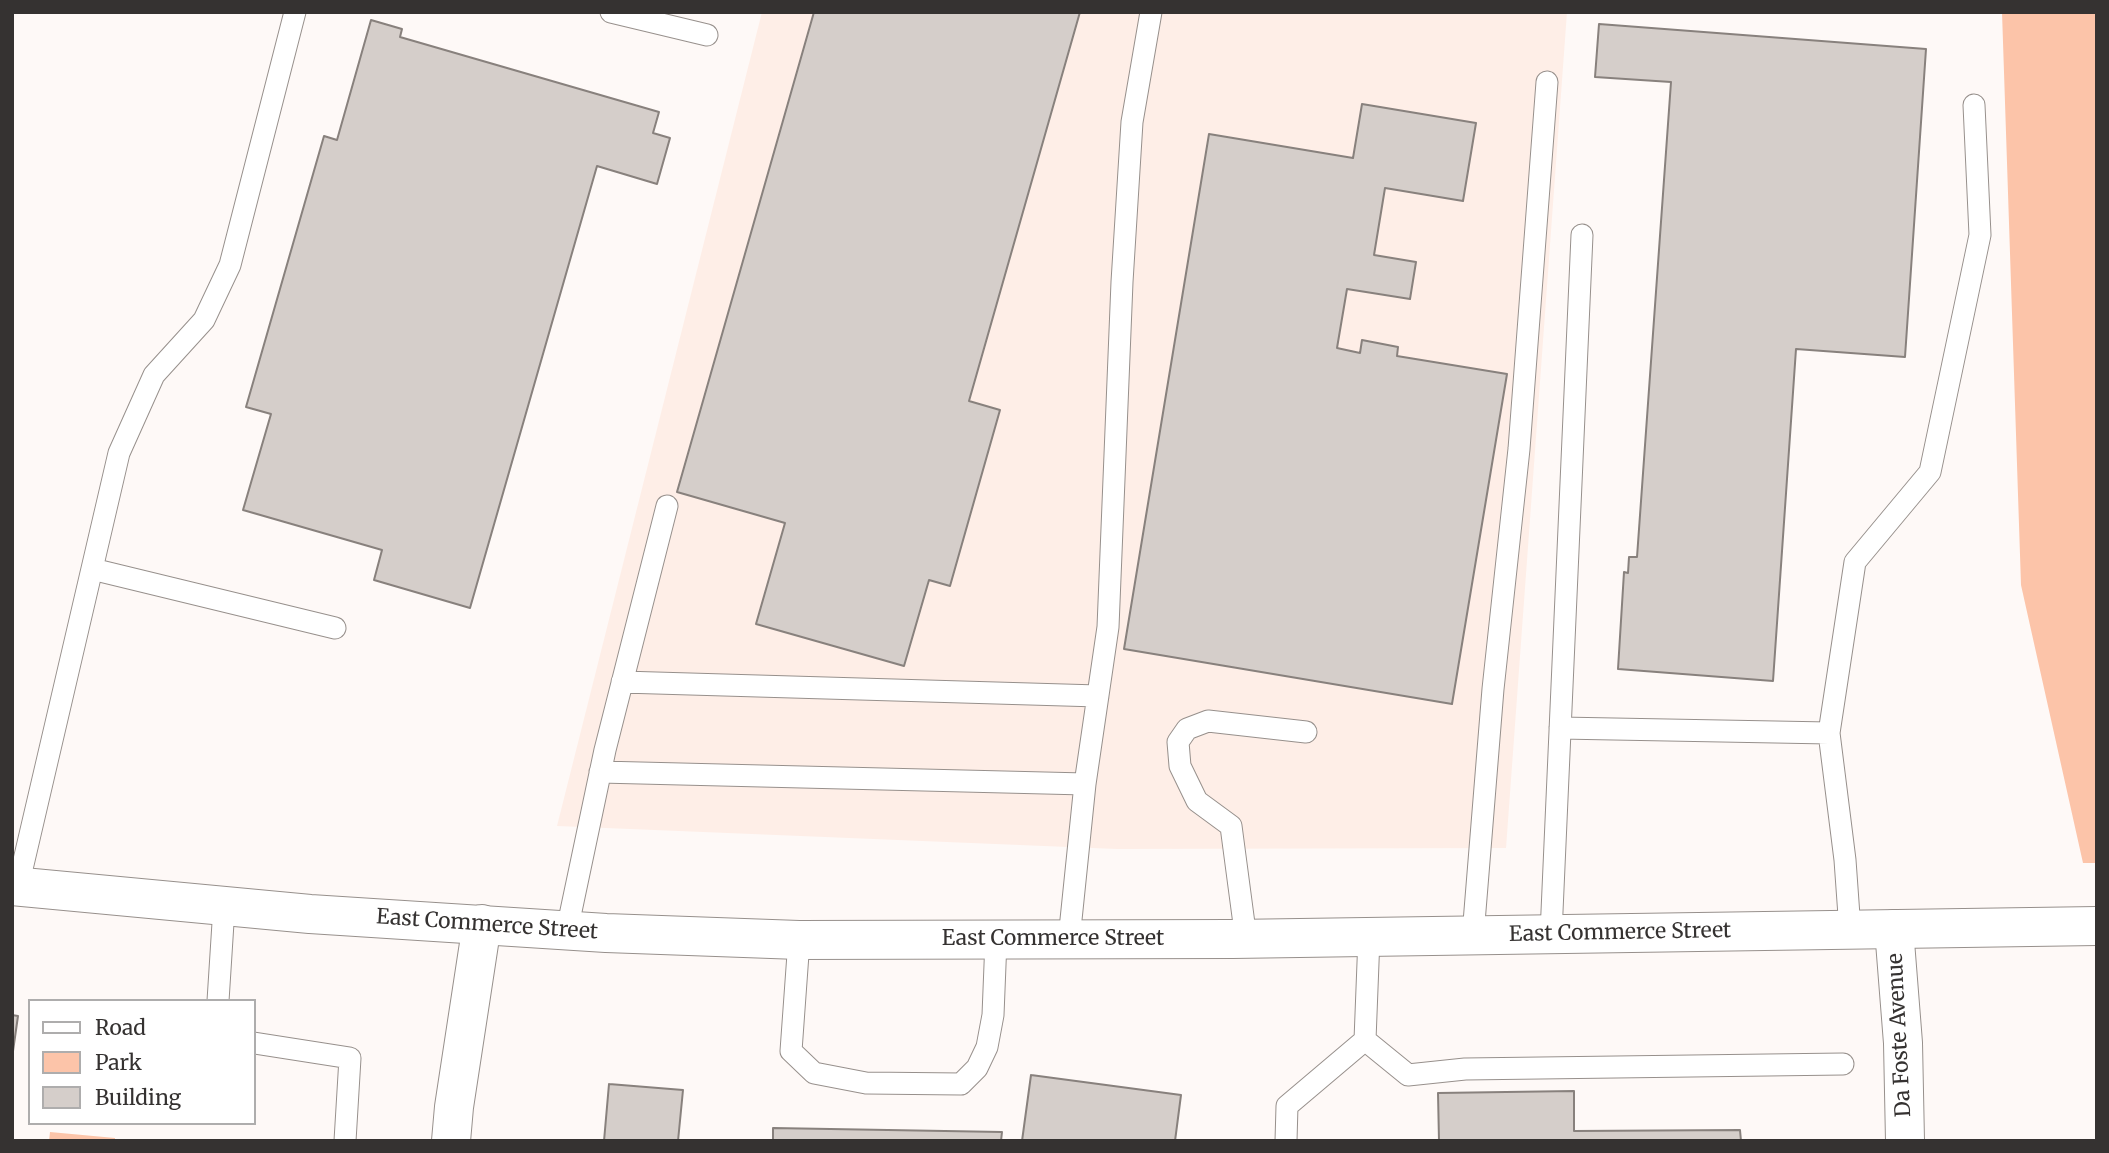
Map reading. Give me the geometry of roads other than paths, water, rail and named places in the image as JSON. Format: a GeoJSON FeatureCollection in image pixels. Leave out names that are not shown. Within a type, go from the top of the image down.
{"type":"FeatureCollection","features":[{"type":"Feature","properties":{"kind":"main road","name":"East Commerce Street"},"geometry":{"type":"LineString","coordinates":[[15,886],[224,907],[567,930],[799,940],[1246,939],[2091,926]]}},
{"type":"Feature","properties":{"kind":"main road"},"geometry":{"type":"LineString","coordinates":[[451,1141],[482,924]]}},
{"type":"Feature","properties":{"kind":"main road","name":"Da Foste Avenue"},"geometry":{"type":"LineString","coordinates":[[1894,929],[1903,1043],[1905,1141]]}},
{"type":"Feature","properties":{"kind":"lane"},"geometry":{"type":"LineString","coordinates":[[15,886],[119,453],[154,375],[204,320],[230,265],[295,12]]}},
{"type":"Feature","properties":{"kind":"lane"},"geometry":{"type":"LineString","coordinates":[[611,12],[707,36]]}},
{"type":"Feature","properties":{"kind":"lane"},"geometry":{"type":"LineString","coordinates":[[1069,939],[1086,784],[1108,628],[1122,282],[1132,122],[1151,12]]}},
{"type":"Feature","properties":{"kind":"lane"},"geometry":{"type":"LineString","coordinates":[[1473,935],[1493,689],[1519,449],[1547,82]]}},
{"type":"Feature","properties":{"kind":"lane"},"geometry":{"type":"LineString","coordinates":[[1850,930],[1845,860],[1829,733],[1855,562],[1930,472],[1980,235],[1974,106]]}},
{"type":"Feature","properties":{"kind":"lane"},"geometry":{"type":"LineString","coordinates":[[1551,934],[1582,235]]}},
{"type":"Feature","properties":{"kind":"lane"},"geometry":{"type":"LineString","coordinates":[[567,930],[600,772],[667,506]]}},
{"type":"Feature","properties":{"kind":"lane"},"geometry":{"type":"LineString","coordinates":[[92,569],[335,628]]}},
{"type":"Feature","properties":{"kind":"lane"},"geometry":{"type":"LineString","coordinates":[[622,682],[1098,696]]}},
{"type":"Feature","properties":{"kind":"lane"},"geometry":{"type":"LineString","coordinates":[[1246,939],[1231,826],[1197,801],[1180,766],[1178,741],[1187,729],[1208,721],[1306,732]]}},
{"type":"Feature","properties":{"kind":"lane"},"geometry":{"type":"LineString","coordinates":[[1560,728],[1829,733]]}},
{"type":"Feature","properties":{"kind":"lane"},"geometry":{"type":"LineString","coordinates":[[600,772],[1086,784]]}},
{"type":"Feature","properties":{"kind":"lane"},"geometry":{"type":"LineString","coordinates":[[218,999],[224,907]]}},
{"type":"Feature","properties":{"kind":"lane"},"geometry":{"type":"LineString","coordinates":[[1286,1141],[1287,1106],[1365,1040],[1369,937]]}},
{"type":"Feature","properties":{"kind":"lane"},"geometry":{"type":"LineString","coordinates":[[799,940],[790,1051],[814,1073],[866,1083],[961,1084],[977,1068],[987,1047],[993,1016],[996,940]]}},
{"type":"Feature","properties":{"kind":"lane"},"geometry":{"type":"LineString","coordinates":[[1365,1040],[1408,1074],[1479,1069],[1843,1064]]}},
{"type":"Feature","properties":{"kind":"lane"},"geometry":{"type":"LineString","coordinates":[[256,1043],[350,1058],[345,1141]]}}]}
